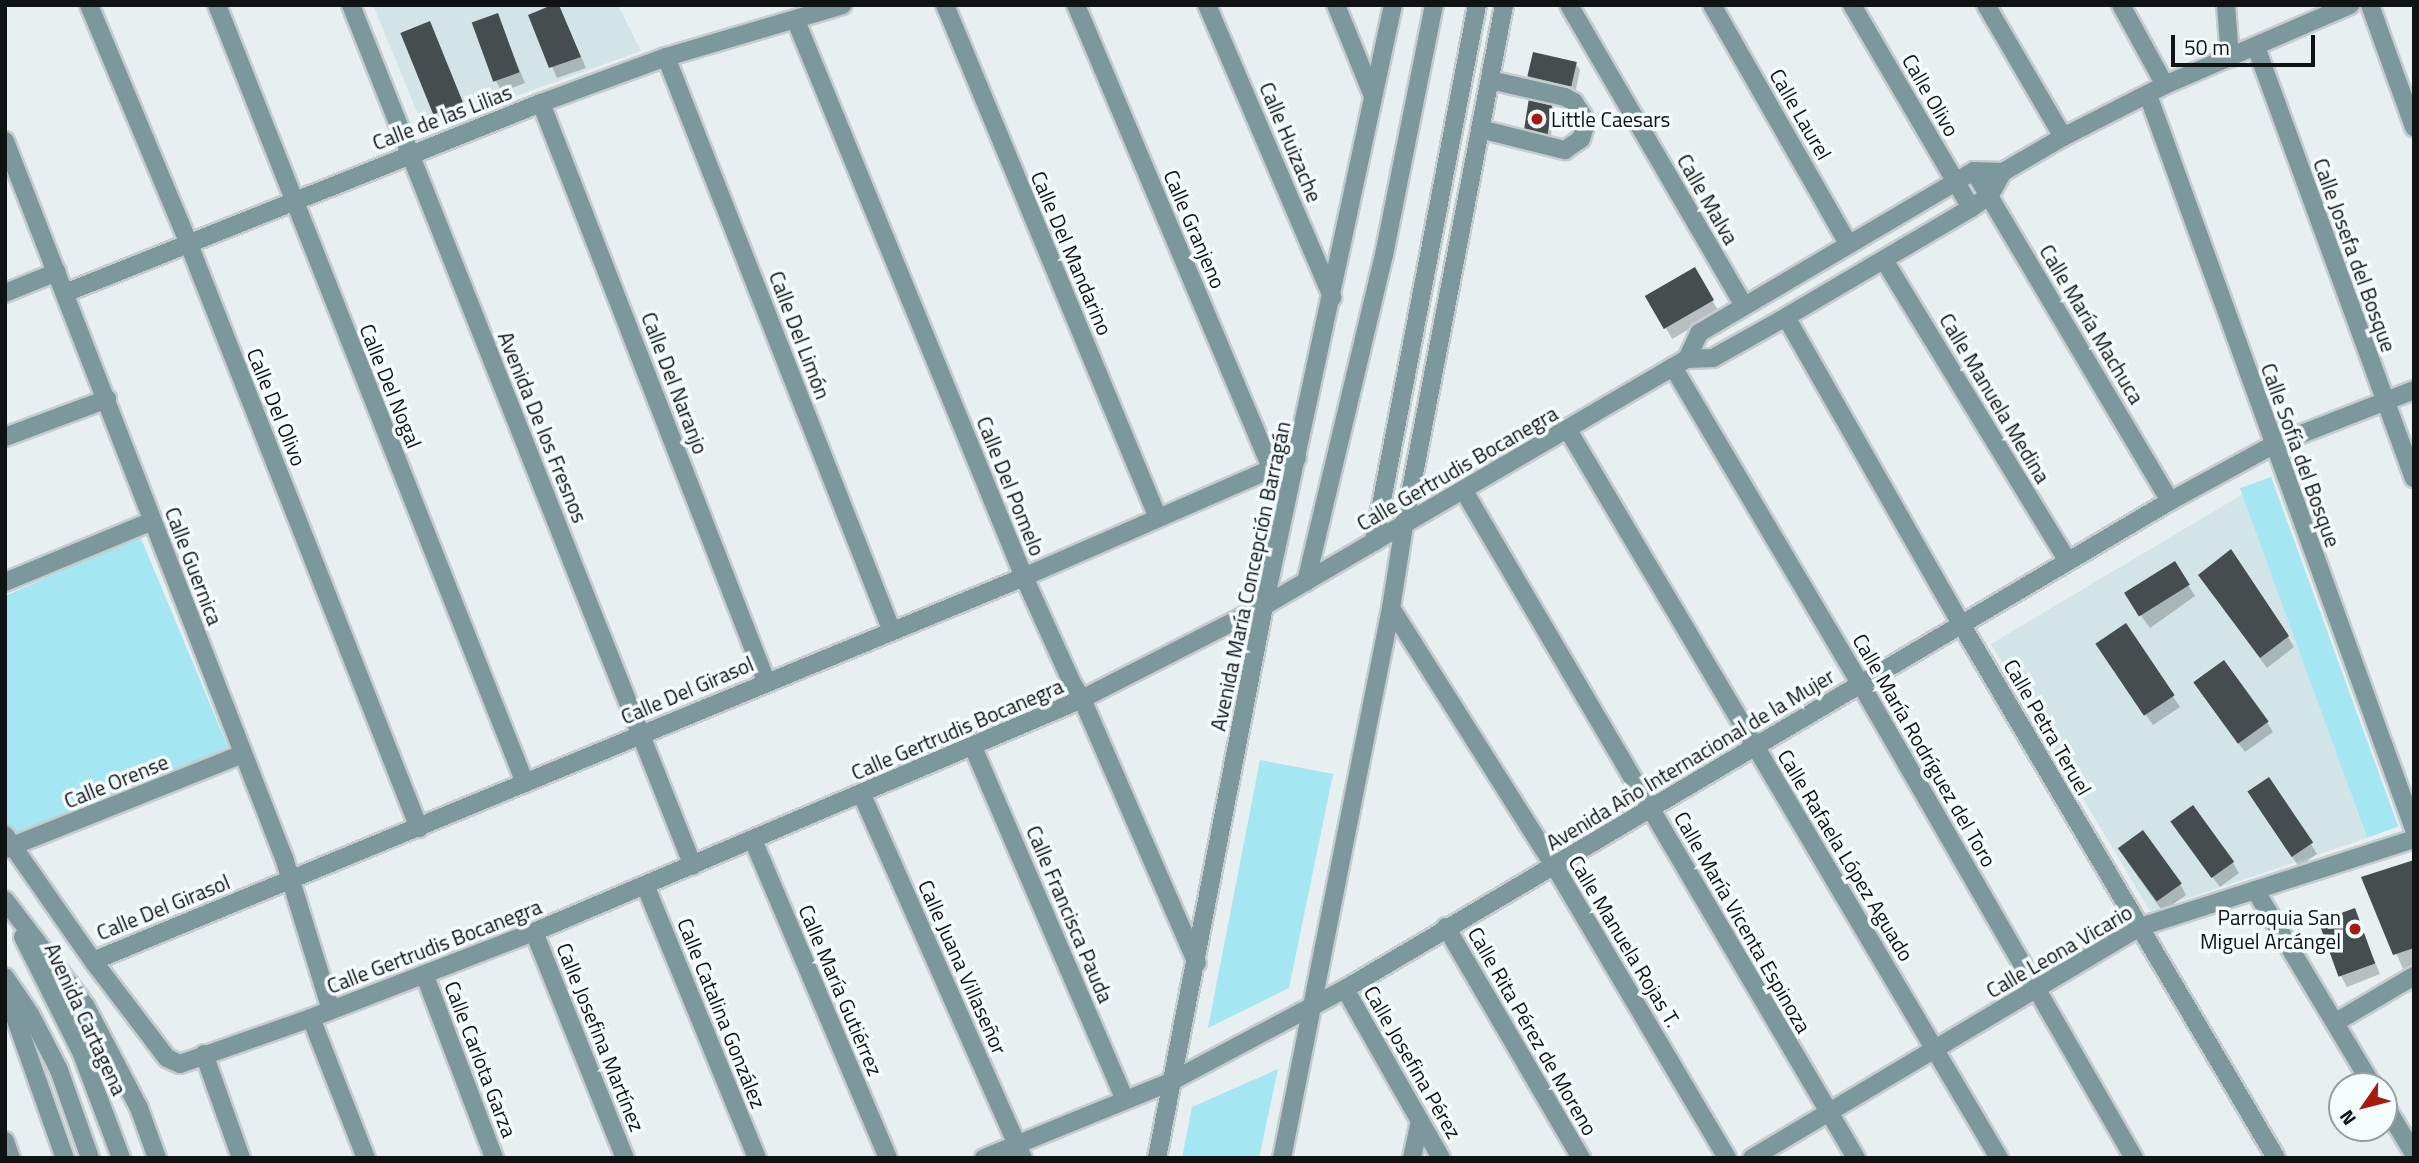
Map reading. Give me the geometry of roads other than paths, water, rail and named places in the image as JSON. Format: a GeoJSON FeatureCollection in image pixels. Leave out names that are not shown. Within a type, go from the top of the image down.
{"type":"FeatureCollection","features":[{"type":"Feature","properties":{"kind":"street","name":"Calle Del Olivo"},"geometry":{"type":"LineString","coordinates":[[89,5],[188,242],[419,828]]}},
{"type":"Feature","properties":{"kind":"street","name":"Calle Del Nogal"},"geometry":{"type":"LineString","coordinates":[[217,5],[292,201],[525,783]]}},
{"type":"Feature","properties":{"kind":"street","name":"Avenida De los Fresnos"},"geometry":{"type":"LineString","coordinates":[[351,5],[693,866]]}},
{"type":"Feature","properties":{"kind":"street","name":"Calle de las Lilias"},"geometry":{"type":"LineString","coordinates":[[65,293],[410,153],[541,103],[666,57],[796,21],[843,5]]}},
{"type":"Feature","properties":{"kind":"street","name":"Calle Del Mandarino"},"geometry":{"type":"LineString","coordinates":[[945,5],[1158,518]]}},
{"type":"Feature","properties":{"kind":"street","name":"Calle Granjeno"},"geometry":{"type":"LineString","coordinates":[[1076,5],[1272,470]]}},
{"type":"Feature","properties":{"kind":"street","name":"Calle Huizache"},"geometry":{"type":"LineString","coordinates":[[1207,5],[1332,297]]}},
{"type":"Feature","properties":{"kind":"street"},"geometry":{"type":"LineString","coordinates":[[1336,5],[1373,96]]}},
{"type":"Feature","properties":{"kind":"street","name":"Avenida María Concepción Barragán"},"geometry":{"type":"LineString","coordinates":[[1157,1158],[1170,1082],[1197,963],[1264,606],[1393,5]]}},
{"type":"Feature","properties":{"kind":"street"},"geometry":{"type":"LineString","coordinates":[[1306,582],[1384,256],[1434,5]]}},
{"type":"Feature","properties":{"kind":"street"},"geometry":{"type":"LineString","coordinates":[[1374,542],[1477,5]]}},
{"type":"Feature","properties":{"kind":"street"},"geometry":{"type":"LineString","coordinates":[[1282,1158],[1391,608],[1404,526],[1504,5]]}},
{"type":"Feature","properties":{"kind":"street","name":"Calle Malva"},"geometry":{"type":"LineString","coordinates":[[1569,5],[1744,306]]}},
{"type":"Feature","properties":{"kind":"street","name":"Calle Laurel"},"geometry":{"type":"LineString","coordinates":[[1712,5],[1849,244]]}},
{"type":"Feature","properties":{"kind":"street","name":"Calle Olivo"},"geometry":{"type":"LineString","coordinates":[[1852,5],[1971,208]]}},
{"type":"Feature","properties":{"kind":"street"},"geometry":{"type":"LineString","coordinates":[[1986,5],[2063,137]]}},
{"type":"Feature","properties":{"kind":"street"},"geometry":{"type":"LineString","coordinates":[[2121,5],[2165,85]]}},
{"type":"Feature","properties":{"kind":"street"},"geometry":{"type":"LineString","coordinates":[[2226,5],[2230,58]]}},
{"type":"Feature","properties":{"kind":"street"},"geometry":{"type":"LineString","coordinates":[[1974,171],[2003,172],[2063,137],[2165,85],[2350,5]]}},
{"type":"Feature","properties":{"kind":"street"},"geometry":{"type":"LineString","coordinates":[[2370,5],[2414,127]]}},
{"type":"Feature","properties":{"kind":"street","name":"Calle Del Pomelo"},"geometry":{"type":"LineString","coordinates":[[796,21],[1024,576],[1072,683],[1082,699],[1197,963]]}},
{"type":"Feature","properties":{"kind":"street","name":"Calle Josefa del Bosque"},"geometry":{"type":"LineString","coordinates":[[2256,47],[2383,402],[2414,478]]}},
{"type":"Feature","properties":{"kind":"street","name":"Calle Del Limón"},"geometry":{"type":"LineString","coordinates":[[666,57],[891,629]]}},
{"type":"Feature","properties":{"kind":"street"},"geometry":{"type":"LineString","coordinates":[[1480,130],[1565,150],[1581,139],[1584,129],[1583,116],[1574,102],[1565,97],[1490,80]]}},
{"type":"Feature","properties":{"kind":"street","name":"Calle Sofía del Bosque"},"geometry":{"type":"LineString","coordinates":[[2148,95],[2414,829]]}},
{"type":"Feature","properties":{"kind":"street","name":"Calle Del Naranjo"},"geometry":{"type":"LineString","coordinates":[[541,103],[766,681]]}},
{"type":"Feature","properties":{"kind":"street","name":"Calle Guernica"},"geometry":{"type":"LineString","coordinates":[[6,146],[107,399],[291,880],[331,1010]]}},
{"type":"Feature","properties":{"kind":"street","name":"Calle Gertrudis Bocanegra"},"geometry":{"type":"LineString","coordinates":[[1680,363],[1699,333],[1974,171]]}},
{"type":"Feature","properties":{"kind":"street","name":"Calle María Machuca"},"geometry":{"type":"LineString","coordinates":[[1974,171],[2170,501]]}},
{"type":"Feature","properties":{"kind":"street","name":"Calle Gertrudis Bocanegra"},"geometry":{"type":"LineString","coordinates":[[8,843],[167,1058],[180,1064],[425,976],[534,932],[862,795],[1082,699],[1264,606],[1680,363],[1713,358],[1786,317],[1971,208],[1990,195],[2003,172]]}},
{"type":"Feature","properties":{"kind":"street","name":"Calle Manuela Medina"},"geometry":{"type":"LineString","coordinates":[[1884,260],[2067,560]]}},
{"type":"Feature","properties":{"kind":"street"},"geometry":{"type":"LineString","coordinates":[[5,293],[57,272]]}},
{"type":"Feature","properties":{"kind":"street","name":"Calle Petra Teruel"},"geometry":{"type":"LineString","coordinates":[[1786,317],[1961,624],[2276,1158]]}},
{"type":"Feature","properties":{"kind":"street","name":"Calle María Rodríguez del Toro"},"geometry":{"type":"LineString","coordinates":[[1680,363],[1860,683],[2134,1158]]}},
{"type":"Feature","properties":{"kind":"street","name":"Avenida Año Internacional de la Mujer"},"geometry":{"type":"LineString","coordinates":[[984,1158],[1020,1151],[1125,1100],[1170,1082],[1345,989],[2170,501],[2273,445],[2414,390]]}},
{"type":"Feature","properties":{"kind":"street"},"geometry":{"type":"LineString","coordinates":[[5,438],[107,399]]}},
{"type":"Feature","properties":{"kind":"street","name":"Calle Rafaela López Aguado"},"geometry":{"type":"LineString","coordinates":[[1568,430],[1999,1158]]}},
{"type":"Feature","properties":{"kind":"street","name":"Calle Del Girasol"},"geometry":{"type":"LineString","coordinates":[[93,961],[1024,576],[1297,458]]}},
{"type":"Feature","properties":{"kind":"street","name":"Calle María Vicenta Espinoza"},"geometry":{"type":"LineString","coordinates":[[1464,491],[1856,1158]]}},
{"type":"Feature","properties":{"kind":"street"},"geometry":{"type":"LineString","coordinates":[[5,582],[152,521]]}},
{"type":"Feature","properties":{"kind":"street","name":"Calle Manuela Rojas T."},"geometry":{"type":"LineString","coordinates":[[1391,608],[1555,867],[1727,1158]]}},
{"type":"Feature","properties":{"kind":"street","name":"Calle Francisca Pauda"},"geometry":{"type":"LineString","coordinates":[[973,747],[1125,1100]]}},
{"type":"Feature","properties":{"kind":"street","name":"Calle Orense"},"geometry":{"type":"LineString","coordinates":[[8,843],[243,754]]}},
{"type":"Feature","properties":{"kind":"street","name":"Calle Juana Villaseñor"},"geometry":{"type":"LineString","coordinates":[[862,795],[1020,1151]]}},
{"type":"Feature","properties":{"kind":"street","name":"Calle Leona Vicario"},"geometry":{"type":"LineString","coordinates":[[1752,1158],[2140,927],[2414,839]]}},
{"type":"Feature","properties":{"kind":"street","name":"Calle María Gutiérrez"},"geometry":{"type":"LineString","coordinates":[[752,840],[888,1158]]}},
{"type":"Feature","properties":{"kind":"street","name":"Calle Catalina González"},"geometry":{"type":"LineString","coordinates":[[645,885],[757,1158]]}},
{"type":"Feature","properties":{"kind":"street"},"geometry":{"type":"LineString","coordinates":[[2255,890],[2365,1072]]}},
{"type":"Feature","properties":{"kind":"street"},"geometry":{"type":"LineString","coordinates":[[5,900],[85,1005],[139,1108],[157,1158]]}},
{"type":"Feature","properties":{"kind":"street","name":"Avenida Cartagena"},"geometry":{"type":"LineString","coordinates":[[5,900],[82,1054],[121,1158]]}},
{"type":"Feature","properties":{"kind":"street","name":"Calle Rita Pérez de Moreno"},"geometry":{"type":"LineString","coordinates":[[1446,927],[1581,1158]]}},
{"type":"Feature","properties":{"kind":"street","name":"Calle Josefina Martínez"},"geometry":{"type":"LineString","coordinates":[[534,932],[625,1158]]}},
{"type":"Feature","properties":{"kind":"street","name":"Calle Carlota Garza"},"geometry":{"type":"LineString","coordinates":[[425,976],[494,1158]]}},
{"type":"Feature","properties":{"kind":"street"},"geometry":{"type":"LineString","coordinates":[[2336,1022],[2414,976]]}},
{"type":"Feature","properties":{"kind":"street"},"geometry":{"type":"LineString","coordinates":[[5,977],[30,1014],[59,1070],[90,1158]]}},
{"type":"Feature","properties":{"kind":"street"},"geometry":{"type":"LineString","coordinates":[[5,989],[65,1158]]}},
{"type":"Feature","properties":{"kind":"street","name":"Calle Josefina Pérez"},"geometry":{"type":"LineString","coordinates":[[1345,989],[1441,1158]]}},
{"type":"Feature","properties":{"kind":"street"},"geometry":{"type":"LineString","coordinates":[[311,1018],[366,1158]]}},
{"type":"Feature","properties":{"kind":"street"},"geometry":{"type":"LineString","coordinates":[[204,1054],[241,1158]]}},
{"type":"Feature","properties":{"kind":"street"},"geometry":{"type":"LineString","coordinates":[[1412,1158],[1420,1121]]}},
{"type":"Feature","properties":{"kind":"street"},"geometry":{"type":"LineString","coordinates":[[2398,1127],[2414,1154]]}},
{"type":"Feature","properties":{"kind":"street"},"geometry":{"type":"LineString","coordinates":[[5,1141],[11,1158]]}},
{"type":"Feature","properties":{"kind":"place","name":"Little Caesars"},"geometry":{"type":"Point","coordinates":[1537,119]}},
{"type":"Feature","properties":{"kind":"place","name":"Parroquia San Miguel Arcángel"},"geometry":{"type":"Point","coordinates":[2355,929]}}]}
